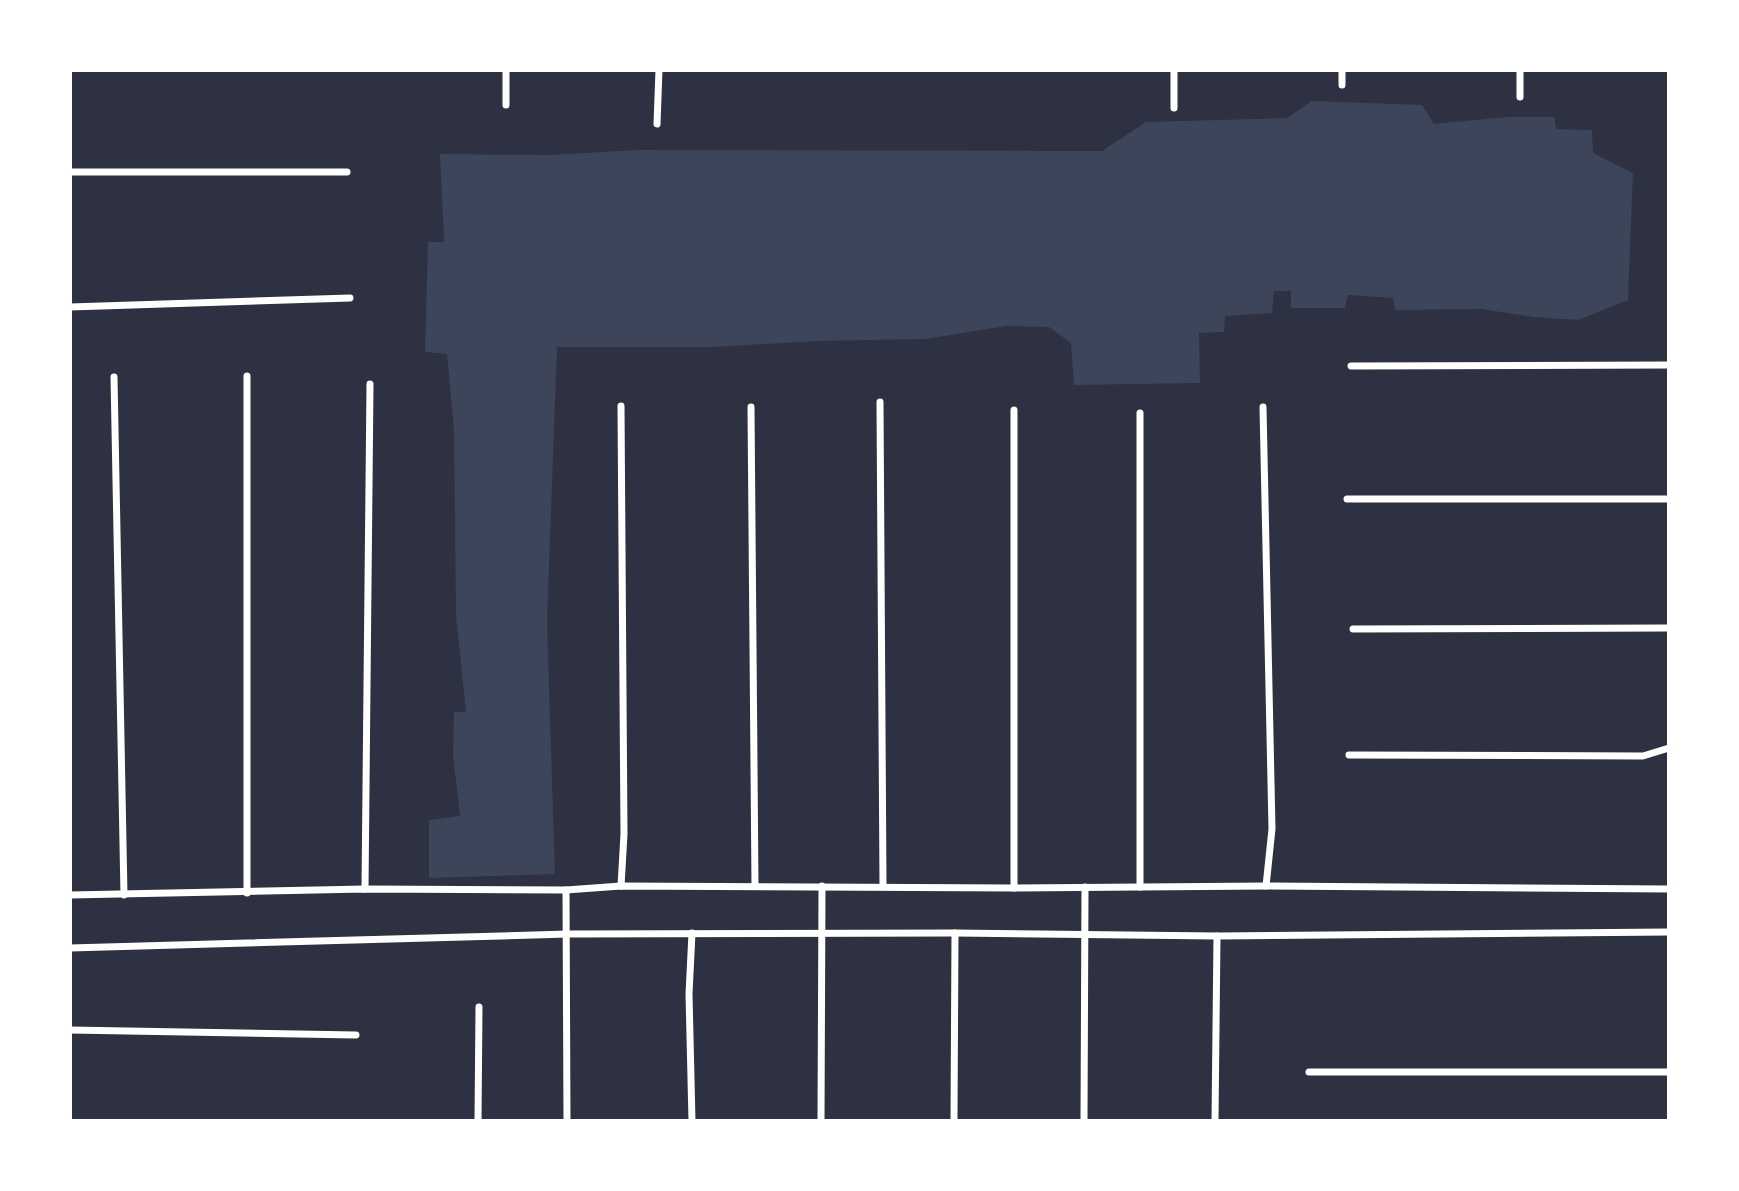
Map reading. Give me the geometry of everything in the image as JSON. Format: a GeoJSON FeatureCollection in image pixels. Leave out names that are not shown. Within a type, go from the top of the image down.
{"type":"FeatureCollection","features":[{"type":"Feature","properties":{"kind":"street"},"geometry":{"type":"LineString","coordinates":[[506,70],[506,105]]}},
{"type":"Feature","properties":{"kind":"street"},"geometry":{"type":"LineString","coordinates":[[657,124],[659,70]]}},
{"type":"Feature","properties":{"kind":"street"},"geometry":{"type":"LineString","coordinates":[[1174,70],[1174,108]]}},
{"type":"Feature","properties":{"kind":"street"},"geometry":{"type":"LineString","coordinates":[[1342,70],[1342,85]]}},
{"type":"Feature","properties":{"kind":"street"},"geometry":{"type":"LineString","coordinates":[[1520,70],[1520,97]]}},
{"type":"Feature","properties":{"kind":"street"},"geometry":{"type":"LineString","coordinates":[[70,172],[347,172]]}},
{"type":"Feature","properties":{"kind":"street"},"geometry":{"type":"LineString","coordinates":[[70,307],[350,298]]}},
{"type":"Feature","properties":{"kind":"street"},"geometry":{"type":"LineString","coordinates":[[1351,366],[1669,365]]}},
{"type":"Feature","properties":{"kind":"street"},"geometry":{"type":"LineString","coordinates":[[247,376],[247,893]]}},
{"type":"Feature","properties":{"kind":"street"},"geometry":{"type":"LineString","coordinates":[[114,377],[124,895]]}},
{"type":"Feature","properties":{"kind":"street"},"geometry":{"type":"LineString","coordinates":[[365,889],[370,384]]}},
{"type":"Feature","properties":{"kind":"street"},"geometry":{"type":"LineString","coordinates":[[880,402],[883,886]]}},
{"type":"Feature","properties":{"kind":"street"},"geometry":{"type":"LineString","coordinates":[[621,406],[624,820],[621,886]]}},
{"type":"Feature","properties":{"kind":"street"},"geometry":{"type":"LineString","coordinates":[[751,407],[755,886]]}},
{"type":"Feature","properties":{"kind":"street"},"geometry":{"type":"LineString","coordinates":[[1263,407],[1272,829],[1266,886]]}},
{"type":"Feature","properties":{"kind":"street"},"geometry":{"type":"LineString","coordinates":[[1014,411],[1014,888]]}},
{"type":"Feature","properties":{"kind":"street"},"geometry":{"type":"LineString","coordinates":[[1140,414],[1140,887]]}},
{"type":"Feature","properties":{"kind":"street"},"geometry":{"type":"LineString","coordinates":[[1347,499],[1669,499]]}},
{"type":"Feature","properties":{"kind":"street"},"geometry":{"type":"LineString","coordinates":[[1353,629],[1669,628]]}},
{"type":"Feature","properties":{"kind":"street"},"geometry":{"type":"LineString","coordinates":[[1349,755],[1643,756],[1669,748]]}},
{"type":"Feature","properties":{"kind":"street"},"geometry":{"type":"LineString","coordinates":[[70,895],[365,889],[566,890],[621,886],[1669,889]]}},
{"type":"Feature","properties":{"kind":"street"},"geometry":{"type":"LineString","coordinates":[[821,1121],[822,886]]}},
{"type":"Feature","properties":{"kind":"street"},"geometry":{"type":"LineString","coordinates":[[1084,1121],[1085,887]]}},
{"type":"Feature","properties":{"kind":"street"},"geometry":{"type":"LineString","coordinates":[[566,890],[567,1121]]}},
{"type":"Feature","properties":{"kind":"street"},"geometry":{"type":"LineString","coordinates":[[70,948],[568,934],[1085,933],[1217,936],[1669,932]]}},
{"type":"Feature","properties":{"kind":"street"},"geometry":{"type":"LineString","coordinates":[[692,933],[689,995],[692,1121]]}},
{"type":"Feature","properties":{"kind":"street"},"geometry":{"type":"LineString","coordinates":[[954,933],[954,1121]]}},
{"type":"Feature","properties":{"kind":"street"},"geometry":{"type":"LineString","coordinates":[[1215,1121],[1217,936]]}},
{"type":"Feature","properties":{"kind":"street"},"geometry":{"type":"LineString","coordinates":[[478,1007],[478,1121]]}},
{"type":"Feature","properties":{"kind":"street"},"geometry":{"type":"LineString","coordinates":[[70,1030],[356,1035]]}},
{"type":"Feature","properties":{"kind":"street"},"geometry":{"type":"LineString","coordinates":[[1310,1072],[1669,1072]]}},
{"type":"Feature","properties":{"kind":"shaded area"},"geometry":{"type":"Polygon","coordinates":[[[1312,101],[1422,105],[1434,124],[1506,117],[1554,117],[1556,129],[1592,130],[1593,153],[1633,173],[1628,300],[1578,320],[1481,309],[1395,310],[1393,298],[1348,295],[1345,308],[1291,308],[1291,291],[1274,291],[1272,313],[1225,316],[1224,332],[1199,333],[1200,383],[1074,385],[1071,343],[1049,327],[1006,326],[926,339],[817,341],[715,347],[557,347],[547,622],[555,874],[429,878],[429,820],[460,816],[453,756],[454,712],[466,712],[456,616],[454,430],[447,354],[425,352],[428,242],[444,242],[440,154],[550,155],[638,150],[1102,151],[1146,122],[1287,118],[1312,101]]]}}]}
